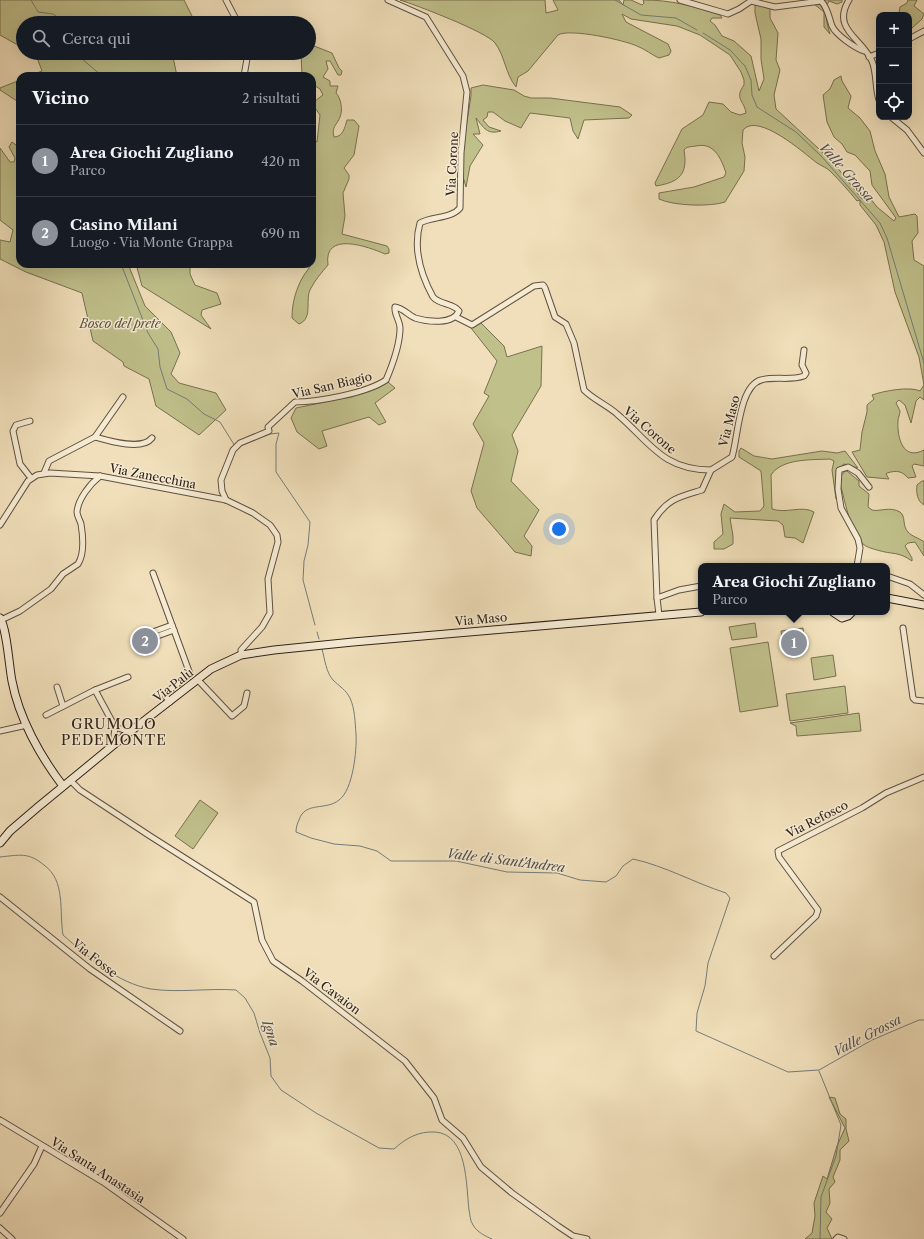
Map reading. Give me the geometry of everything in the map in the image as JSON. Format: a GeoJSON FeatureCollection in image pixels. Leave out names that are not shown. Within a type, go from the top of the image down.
{"type":"FeatureCollection","features":[{"type":"Feature","properties":{"kind":"main road"},"geometry":{"type":"LineString","coordinates":[[890,599],[924,605]]}},
{"type":"Feature","properties":{"kind":"main road","name":"Via Maso"},"geometry":{"type":"LineString","coordinates":[[353,642],[698,612]]}},
{"type":"Feature","properties":{"kind":"main road"},"geometry":{"type":"LineString","coordinates":[[838,615],[842,618],[849,615]]}},
{"type":"Feature","properties":{"kind":"main road"},"geometry":{"type":"LineString","coordinates":[[1,619],[12,683],[27,724],[36,744],[63,786]]}},
{"type":"Feature","properties":{"kind":"main road","name":"Via Palù"},"geometry":{"type":"LineString","coordinates":[[0,843],[10,831],[70,780],[211,669],[241,655],[353,642]]}},
{"type":"Feature","properties":{"kind":"street"},"geometry":{"type":"LineString","coordinates":[[226,0],[234,16]]}},
{"type":"Feature","properties":{"kind":"street","name":"Via Corone"},"geometry":{"type":"LineString","coordinates":[[388,0],[416,12],[429,20],[440,42],[463,76],[467,92],[461,153],[460,208],[452,214],[426,219],[420,223],[417,243],[421,267],[430,291],[436,300],[457,308],[459,311],[456,317]]}},
{"type":"Feature","properties":{"kind":"street"},"geometry":{"type":"LineString","coordinates":[[680,0],[728,14],[736,11],[751,1],[775,7],[821,1],[825,5],[833,28],[844,38],[864,51]]}},
{"type":"Feature","properties":{"kind":"street"},"geometry":{"type":"LineString","coordinates":[[849,0],[843,16],[844,24],[869,57],[874,68],[876,84]]}},
{"type":"Feature","properties":{"kind":"street"},"geometry":{"type":"LineString","coordinates":[[912,38],[924,31]]}},
{"type":"Feature","properties":{"kind":"street"},"geometry":{"type":"LineString","coordinates":[[869,57],[876,54]]}},
{"type":"Feature","properties":{"kind":"street"},"geometry":{"type":"LineString","coordinates":[[245,72],[247,60]]}},
{"type":"Feature","properties":{"kind":"street"},"geometry":{"type":"LineString","coordinates":[[894,120],[906,130],[924,153]]}},
{"type":"Feature","properties":{"kind":"street","name":"Via Corone"},"geometry":{"type":"LineString","coordinates":[[395,309],[398,307],[410,315],[421,319],[444,320],[456,317],[472,325],[534,286],[542,285],[546,288],[555,317],[566,324],[574,343],[584,390],[616,413],[665,459],[691,469],[711,470]]}},
{"type":"Feature","properties":{"kind":"street","name":"Via San Biagio"},"geometry":{"type":"LineString","coordinates":[[226,500],[222,490],[221,480],[236,446],[269,431],[268,426],[289,406],[295,402],[308,402],[366,390],[386,380],[400,333],[400,322],[395,309]]}},
{"type":"Feature","properties":{"kind":"street","name":"Via Maso"},"geometry":{"type":"LineString","coordinates":[[711,470],[732,457],[740,419],[750,387],[755,382],[763,380],[794,379],[804,376],[806,373],[802,365],[804,350]]}},
{"type":"Feature","properties":{"kind":"street"},"geometry":{"type":"LineString","coordinates":[[44,474],[49,461],[95,437],[123,397]]}},
{"type":"Feature","properties":{"kind":"street"},"geometry":{"type":"LineString","coordinates":[[30,421],[16,425],[13,431],[20,464],[31,478]]}},
{"type":"Feature","properties":{"kind":"street"},"geometry":{"type":"LineString","coordinates":[[95,437],[130,444],[144,444],[152,438]]}},
{"type":"Feature","properties":{"kind":"street"},"geometry":{"type":"LineString","coordinates":[[858,563],[860,548],[858,538],[841,508],[838,489],[839,470],[848,467],[858,473],[869,487]]}},
{"type":"Feature","properties":{"kind":"street"},"geometry":{"type":"LineString","coordinates":[[659,615],[654,551],[654,520],[659,511],[678,497],[702,490],[711,470]]}},
{"type":"Feature","properties":{"kind":"street"},"geometry":{"type":"LineString","coordinates":[[0,526],[24,485],[31,478],[44,474],[63,473],[100,476]]}},
{"type":"Feature","properties":{"kind":"street","name":"Via Zanecchina"},"geometry":{"type":"LineString","coordinates":[[1,619],[20,611],[50,589],[63,574],[78,564],[82,548],[82,528],[77,514],[80,502],[93,482],[100,476],[226,500]]}},
{"type":"Feature","properties":{"kind":"street"},"geometry":{"type":"LineString","coordinates":[[226,500],[264,520],[276,535],[278,542],[268,579],[270,613],[262,626],[241,650],[241,655]]}},
{"type":"Feature","properties":{"kind":"street"},"geometry":{"type":"LineString","coordinates":[[153,573],[190,674],[170,690],[166,697],[172,700]]}},
{"type":"Feature","properties":{"kind":"street"},"geometry":{"type":"LineString","coordinates":[[890,577],[910,584],[924,595]]}},
{"type":"Feature","properties":{"kind":"street"},"geometry":{"type":"LineString","coordinates":[[657,598],[679,590],[698,587]]}},
{"type":"Feature","properties":{"kind":"street"},"geometry":{"type":"LineString","coordinates":[[172,624],[150,633],[152,638],[174,630]]}},
{"type":"Feature","properties":{"kind":"street"},"geometry":{"type":"LineString","coordinates":[[903,628],[913,698],[914,700],[924,701]]}},
{"type":"Feature","properties":{"kind":"street"},"geometry":{"type":"LineString","coordinates":[[46,715],[95,690],[128,678]]}},
{"type":"Feature","properties":{"kind":"street"},"geometry":{"type":"LineString","coordinates":[[198,680],[232,716],[244,706],[247,693]]}},
{"type":"Feature","properties":{"kind":"street"},"geometry":{"type":"LineString","coordinates":[[57,687],[63,706]]}},
{"type":"Feature","properties":{"kind":"street"},"geometry":{"type":"LineString","coordinates":[[95,690],[116,730],[118,737],[122,738]]}},
{"type":"Feature","properties":{"kind":"street"},"geometry":{"type":"LineString","coordinates":[[0,731],[27,724]]}},
{"type":"Feature","properties":{"kind":"street"},"geometry":{"type":"LineString","coordinates":[[116,730],[130,732]]}},
{"type":"Feature","properties":{"kind":"street"},"geometry":{"type":"LineString","coordinates":[[113,746],[116,730]]}},
{"type":"Feature","properties":{"kind":"street","name":"Via Refosco"},"geometry":{"type":"LineString","coordinates":[[774,956],[816,916],[818,910],[778,857],[778,851],[862,808],[886,793],[924,777]]}},
{"type":"Feature","properties":{"kind":"street","name":"Via Cavaion"},"geometry":{"type":"LineString","coordinates":[[70,780],[80,790],[233,891],[254,902],[262,940],[273,961],[302,981],[405,1061],[434,1098],[442,1120],[462,1138],[481,1166],[512,1193],[573,1236],[587,1239]]}},
{"type":"Feature","properties":{"kind":"street","name":"Via Fosse"},"geometry":{"type":"LineString","coordinates":[[0,897],[90,969],[180,1031]]}},
{"type":"Feature","properties":{"kind":"street","name":"Via Santa Anastasia"},"geometry":{"type":"LineString","coordinates":[[0,1120],[103,1182],[183,1239]]}},
{"type":"Feature","properties":{"kind":"street"},"geometry":{"type":"LineString","coordinates":[[0,1213],[34,1164],[42,1146]]}},
{"type":"Feature","properties":{"kind":"street"},"geometry":{"type":"LineString","coordinates":[[0,1228],[12,1239]]}},
{"type":"Feature","properties":{"kind":"street"},"geometry":{"type":"LineString","coordinates":[[836,1239],[838,1237],[844,1239]]}},
{"type":"Feature","properties":{"kind":"green space"},"geometry":{"type":"Polygon","coordinates":[[[0,0],[184,0],[192,16],[16,16],[16,44],[0,35],[0,0]]]}},
{"type":"Feature","properties":{"kind":"green space"},"geometry":{"type":"Polygon","coordinates":[[[400,0],[545,0],[546,13],[558,10],[553,0],[619,0],[623,5],[624,0],[631,0],[642,5],[644,3],[643,0],[654,0],[691,6],[720,15],[722,18],[712,18],[710,21],[715,25],[722,36],[734,41],[751,56],[759,91],[764,79],[761,59],[761,39],[755,13],[755,4],[766,5],[770,9],[770,18],[778,33],[776,60],[780,70],[774,95],[776,109],[833,162],[862,199],[870,198],[877,207],[894,221],[896,218],[872,185],[870,171],[855,155],[847,152],[842,144],[834,137],[827,122],[823,95],[830,89],[834,80],[841,76],[842,81],[851,96],[848,108],[860,118],[870,131],[875,151],[885,174],[889,197],[899,217],[915,214],[917,216],[918,233],[912,241],[914,260],[924,266],[924,385],[919,357],[895,292],[884,242],[876,225],[860,205],[860,200],[857,201],[829,170],[817,163],[792,143],[770,130],[759,126],[750,126],[743,130],[742,143],[745,157],[744,171],[725,202],[710,205],[692,205],[674,203],[659,199],[659,193],[694,187],[724,177],[726,173],[716,152],[708,146],[702,145],[686,148],[684,150],[685,165],[680,176],[671,182],[664,184],[656,186],[655,183],[682,129],[703,115],[709,102],[723,104],[731,112],[740,115],[746,113],[740,99],[740,93],[744,85],[744,80],[741,72],[730,55],[700,35],[677,26],[631,19],[622,14],[626,22],[668,44],[671,51],[669,55],[659,58],[640,47],[621,41],[584,34],[564,33],[558,35],[528,71],[518,77],[516,87],[509,76],[501,53],[495,43],[489,38],[450,19],[400,0]]]}},
{"type":"Feature","properties":{"kind":"green space"},"geometry":{"type":"Polygon","coordinates":[[[812,0],[842,0],[842,2],[837,4],[829,1],[827,5],[826,17],[830,34],[824,27],[824,12],[814,4],[812,0]]]}},
{"type":"Feature","properties":{"kind":"green space"},"geometry":{"type":"Polygon","coordinates":[[[908,0],[917,0],[914,6],[924,14],[922,19],[912,28],[912,12],[899,12],[900,7],[907,3],[908,0]]]}},
{"type":"Feature","properties":{"kind":"green space"},"geometry":{"type":"Polygon","coordinates":[[[316,47],[332,53],[342,71],[341,75],[338,75],[330,61],[326,61],[328,69],[323,77],[330,81],[330,86],[338,86],[336,93],[340,101],[341,114],[333,131],[334,137],[337,137],[342,133],[347,120],[354,120],[359,126],[354,155],[344,168],[349,175],[349,179],[343,193],[345,216],[342,234],[387,246],[389,253],[385,254],[359,245],[349,244],[340,244],[333,248],[328,254],[328,265],[314,282],[309,292],[308,313],[304,321],[299,324],[292,318],[297,290],[309,268],[316,268],[316,141],[320,115],[316,109],[316,100],[323,95],[320,89],[316,86],[316,72],[302,72],[301,60],[316,60],[316,47]]]}},
{"type":"Feature","properties":{"kind":"green space"},"geometry":{"type":"Polygon","coordinates":[[[38,60],[174,60],[176,72],[39,72],[42,71],[38,60]]]}},
{"type":"Feature","properties":{"kind":"green space"},"geometry":{"type":"Polygon","coordinates":[[[16,82],[16,100],[0,90],[0,88],[16,82]]]}},
{"type":"Feature","properties":{"kind":"green space"},"geometry":{"type":"Polygon","coordinates":[[[483,85],[514,90],[531,98],[550,98],[620,107],[632,115],[629,118],[584,120],[578,139],[573,131],[570,118],[530,113],[521,128],[505,121],[493,112],[488,112],[487,117],[483,120],[489,127],[501,131],[492,132],[486,130],[476,118],[480,134],[473,134],[483,145],[470,166],[466,187],[460,166],[471,88],[483,85]]]}},
{"type":"Feature","properties":{"kind":"green space","name":"Bosco del prete"},"geometry":{"type":"Polygon","coordinates":[[[12,142],[16,145],[16,267],[0,259],[0,240],[10,242],[13,230],[0,220],[0,148],[10,162],[14,162],[15,158],[9,147],[12,142]]]}},
{"type":"Feature","properties":{"kind":"green space","name":"Bosco del prete"},"geometry":{"type":"Polygon","coordinates":[[[18,268],[130,268],[145,306],[171,332],[180,353],[171,374],[179,383],[216,393],[226,410],[199,435],[156,406],[149,379],[124,366],[123,362],[93,341],[82,293],[18,268]]]}},
{"type":"Feature","properties":{"kind":"green space"},"geometry":{"type":"Polygon","coordinates":[[[137,268],[190,268],[190,274],[195,285],[217,293],[221,304],[202,310],[201,315],[211,329],[142,286],[137,268]]]}},
{"type":"Feature","properties":{"kind":"green space"},"geometry":{"type":"Polygon","coordinates":[[[480,322],[504,346],[507,357],[542,346],[541,386],[512,435],[518,451],[511,481],[539,510],[524,536],[532,546],[531,556],[515,552],[477,508],[471,491],[484,443],[473,424],[489,396],[484,393],[497,361],[471,328],[480,322]]]}},
{"type":"Feature","properties":{"kind":"green space"},"geometry":{"type":"Polygon","coordinates":[[[388,382],[395,388],[375,403],[386,422],[379,425],[369,417],[322,431],[327,446],[319,449],[297,432],[291,418],[296,408],[325,402],[388,382]]]}},
{"type":"Feature","properties":{"kind":"green space"},"geometry":{"type":"Polygon","coordinates":[[[924,385],[924,400],[920,397],[916,401],[911,423],[905,405],[899,400],[896,403],[900,411],[898,428],[900,441],[906,450],[911,452],[917,453],[924,450],[924,466],[914,464],[912,466],[916,477],[908,478],[904,474],[896,471],[886,474],[889,479],[867,477],[852,452],[860,450],[867,405],[874,399],[872,395],[903,389],[920,391],[924,385]]]}},
{"type":"Feature","properties":{"kind":"green space"},"geometry":{"type":"Polygon","coordinates":[[[741,448],[754,456],[772,459],[822,451],[837,453],[845,451],[858,468],[844,464],[839,468],[841,476],[845,471],[847,471],[859,481],[859,486],[869,494],[868,507],[872,510],[892,509],[900,512],[903,516],[906,530],[911,535],[924,542],[924,556],[915,542],[908,543],[905,546],[912,558],[912,561],[899,554],[874,549],[863,544],[858,538],[851,524],[840,483],[838,498],[836,499],[832,470],[834,461],[830,459],[798,461],[782,465],[771,475],[772,509],[783,511],[804,509],[814,512],[803,543],[795,538],[785,537],[783,525],[778,521],[730,518],[733,544],[724,549],[714,549],[714,542],[723,534],[721,514],[724,504],[735,512],[760,511],[764,506],[761,471],[739,457],[739,451],[741,448]]]}},
{"type":"Feature","properties":{"kind":"green space"},"geometry":{"type":"Polygon","coordinates":[[[924,481],[924,505],[918,499],[917,491],[917,485],[924,481]]]}},
{"type":"Feature","properties":{"kind":"green space"},"geometry":{"type":"Polygon","coordinates":[[[755,623],[757,637],[732,640],[729,627],[755,623]]]}},
{"type":"Feature","properties":{"kind":"green space"},"geometry":{"type":"Polygon","coordinates":[[[803,628],[806,650],[784,653],[781,631],[803,628]]]}},
{"type":"Feature","properties":{"kind":"green space"},"geometry":{"type":"Polygon","coordinates":[[[768,642],[778,706],[740,712],[730,648],[768,642]]]}},
{"type":"Feature","properties":{"kind":"green space"},"geometry":{"type":"Polygon","coordinates":[[[833,655],[836,676],[814,680],[811,658],[833,655]]]}},
{"type":"Feature","properties":{"kind":"green space"},"geometry":{"type":"Polygon","coordinates":[[[845,686],[848,713],[790,721],[786,694],[845,686]]]}},
{"type":"Feature","properties":{"kind":"green space"},"geometry":{"type":"Polygon","coordinates":[[[859,713],[861,731],[797,736],[796,726],[790,723],[859,713]]]}},
{"type":"Feature","properties":{"kind":"green space"},"geometry":{"type":"Polygon","coordinates":[[[200,800],[218,813],[193,849],[175,836],[200,800]]]}},
{"type":"Feature","properties":{"kind":"green space"},"geometry":{"type":"Polygon","coordinates":[[[829,1097],[835,1098],[840,1114],[846,1119],[846,1129],[849,1141],[840,1150],[840,1160],[833,1177],[835,1182],[829,1189],[830,1203],[826,1212],[832,1219],[827,1228],[832,1239],[805,1239],[812,1233],[815,1216],[814,1203],[823,1176],[827,1179],[837,1146],[845,1128],[829,1097]]]}},
{"type":"Feature","properties":{"kind":"waterway","name":"Valle di Sant'Andrea"},"geometry":{"type":"LineString","coordinates":[[31,0],[38,12],[53,14],[56,16]]}},
{"type":"Feature","properties":{"kind":"waterway","name":"Valle Grossa"},"geometry":{"type":"LineString","coordinates":[[615,0],[641,15],[676,18],[697,30]]}},
{"type":"Feature","properties":{"kind":"waterway","name":"Valle Grossa"},"geometry":{"type":"LineString","coordinates":[[703,33],[730,50],[745,66],[751,80],[752,95],[757,107],[796,132],[822,157],[880,223],[887,238],[924,363]]}},
{"type":"Feature","properties":{"kind":"waterway","name":"Valle di Sant'Andrea"},"geometry":{"type":"LineString","coordinates":[[83,60],[97,72]]}},
{"type":"Feature","properties":{"kind":"waterway","name":"Valle di Sant'Andrea"},"geometry":{"type":"LineString","coordinates":[[123,268],[148,333],[158,349],[160,367],[167,389],[187,399],[204,414],[220,422],[235,446]]}},
{"type":"Feature","properties":{"kind":"waterway","name":"Valle di Sant'Andrea"},"geometry":{"type":"LineString","coordinates":[[240,446],[270,434],[279,433],[276,444],[276,472],[310,522],[308,545],[304,561],[303,580],[315,625]]}},
{"type":"Feature","properties":{"kind":"waterway","name":"Valle di Sant'Andrea"},"geometry":{"type":"LineString","coordinates":[[317,632],[319,639]]}},
{"type":"Feature","properties":{"kind":"waterway","name":"Valle di Sant'Andrea"},"geometry":{"type":"LineString","coordinates":[[322,649],[326,666],[331,677],[342,688],[352,702],[356,734],[355,759],[351,779],[344,795],[334,803],[306,810],[298,822],[296,832],[311,838],[334,844],[360,846],[377,851],[391,861],[456,861],[507,872],[557,873],[580,880],[606,882],[616,876],[623,866],[633,859],[668,870],[726,893],[730,898],[708,963],[705,986],[697,1013],[696,1031],[788,1072],[819,1070],[872,1040],[919,1020],[924,1020]]}},
{"type":"Feature","properties":{"kind":"waterway","name":"Igna"},"geometry":{"type":"LineString","coordinates":[[0,857],[18,855],[28,856],[44,865],[51,872],[56,879],[59,888],[63,935],[93,960],[115,975],[138,986],[151,989],[172,991],[236,990],[245,998],[254,1013],[270,1058],[271,1076],[281,1090],[316,1113],[379,1148],[394,1149],[418,1134],[435,1132],[446,1135],[454,1142],[463,1163],[472,1223],[479,1232],[492,1239]]}},
{"type":"Feature","properties":{"kind":"waterway"},"geometry":{"type":"LineString","coordinates":[[819,1071],[841,1125],[836,1156],[821,1197],[820,1239]]}},
{"type":"Feature","properties":{"kind":"place","name":"Casino Milani"},"geometry":{"type":"Point","coordinates":[145,641]}},
{"type":"Feature","properties":{"kind":"place","name":"Area Giochi Zugliano"},"geometry":{"type":"Point","coordinates":[794,643]}},
{"type":"Feature","properties":{"kind":"district","name":"GRUMOLO PEDEMONTE"},"geometry":{"type":"Point","coordinates":[114,732]}}]}
